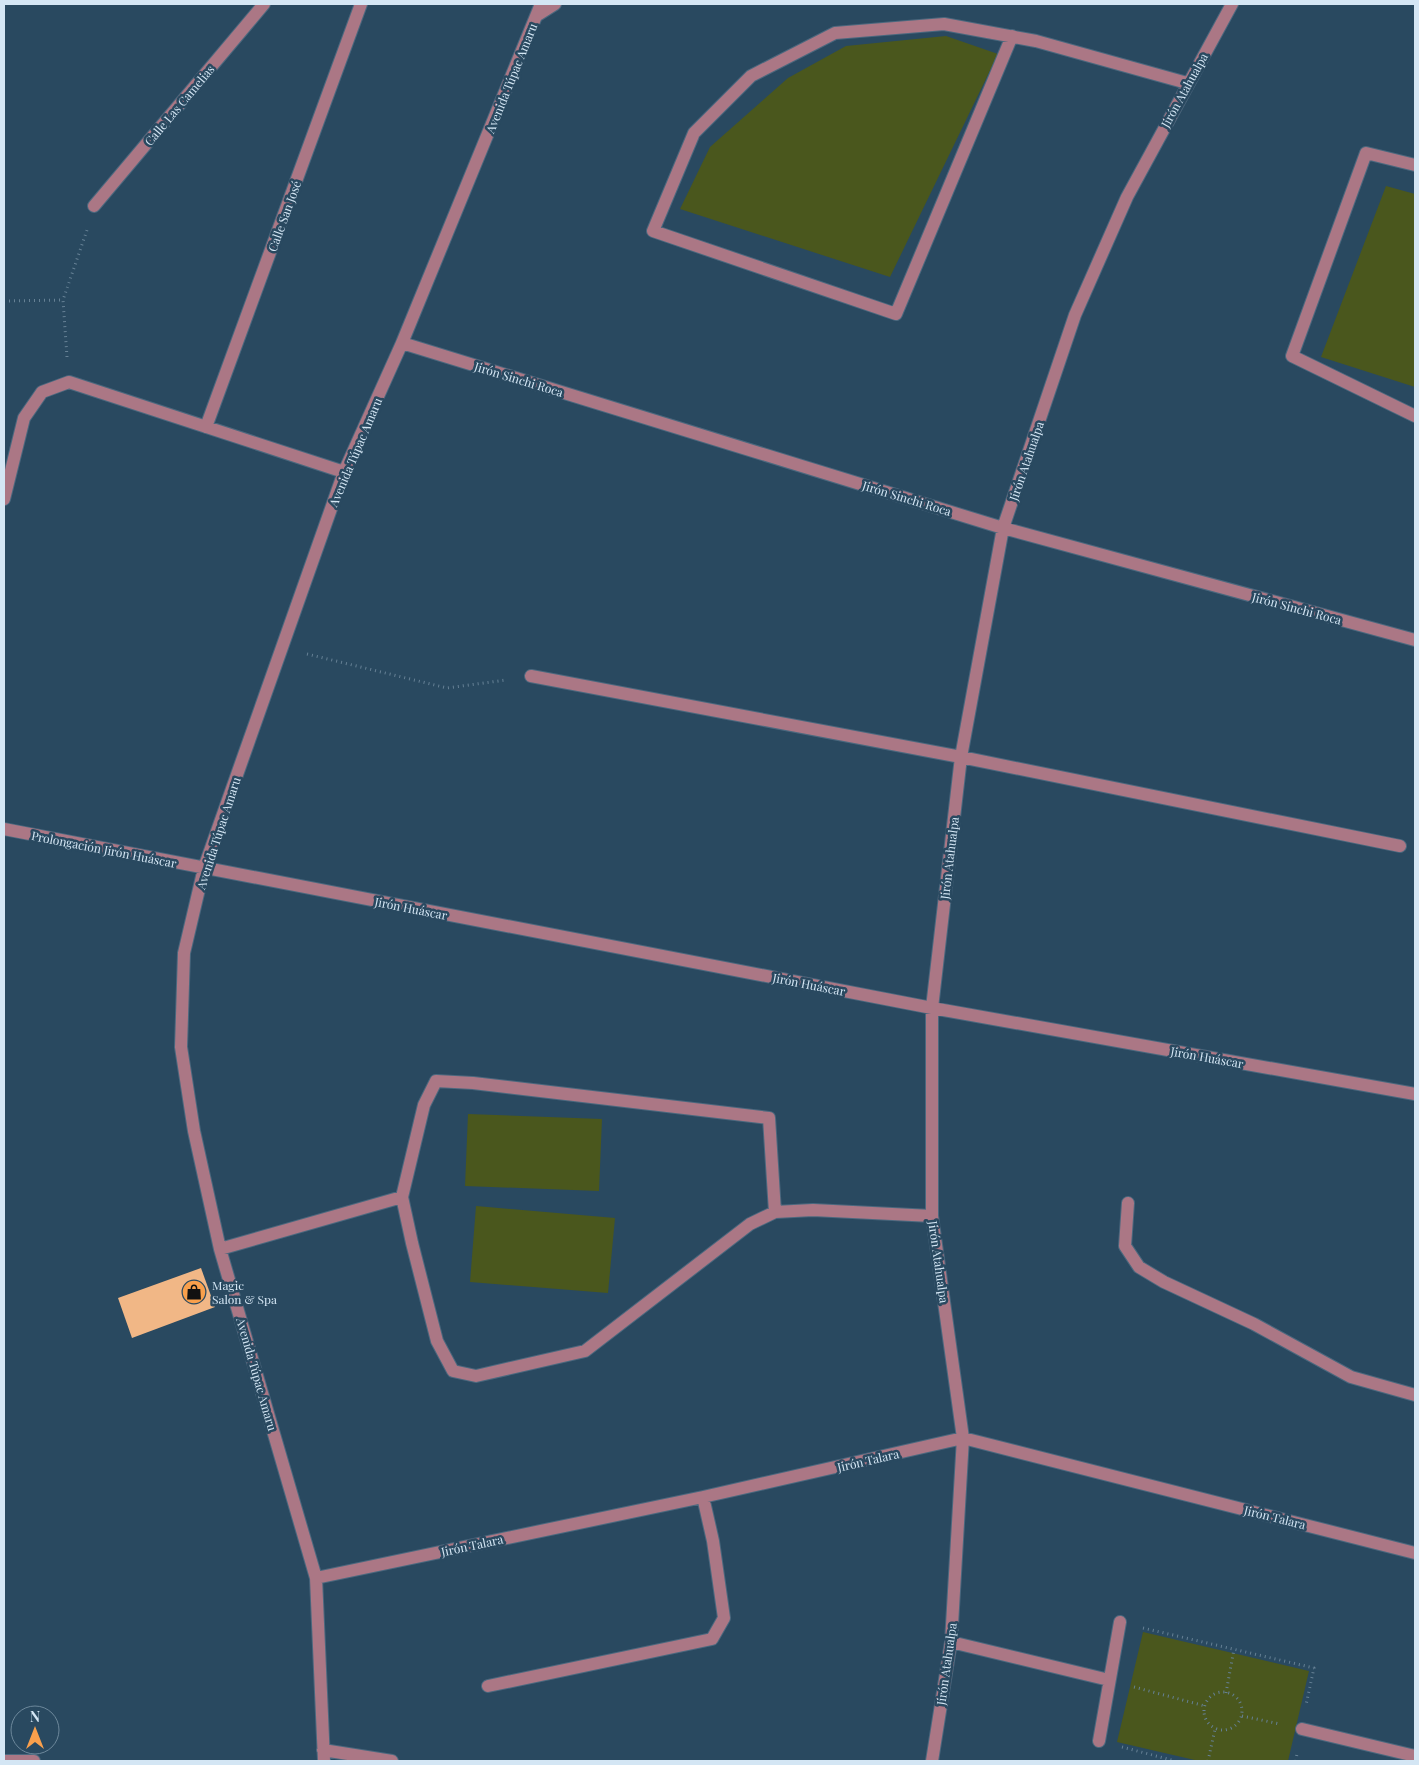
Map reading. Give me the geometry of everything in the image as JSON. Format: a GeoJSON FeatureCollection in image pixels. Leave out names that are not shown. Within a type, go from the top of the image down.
{"type":"FeatureCollection","features":[{"type":"Feature","properties":{"kind":"street","name":"Calle Las Camelias"},"geometry":{"type":"LineString","coordinates":[[94,206],[264,4]]}},
{"type":"Feature","properties":{"kind":"street","name":"Calle San José"},"geometry":{"type":"LineString","coordinates":[[206,427],[361,4]]}},
{"type":"Feature","properties":{"kind":"street","name":"Avenida Túpac Amaru"},"geometry":{"type":"LineString","coordinates":[[324,1756],[316,1578],[220,1249],[194,1130],[181,1047],[184,953],[204,868],[344,472],[402,344],[541,4]]}},
{"type":"Feature","properties":{"kind":"street"},"geometry":{"type":"LineString","coordinates":[[536,16],[555,4]]}},
{"type":"Feature","properties":{"kind":"street","name":"Jirón Atahualpa"},"geometry":{"type":"LineString","coordinates":[[932,1761],[950,1642],[963,1438],[932,1216],[932,1008],[961,757],[1003,528],[1075,314],[1126,197],[1232,4]]}},
{"type":"Feature","properties":{"kind":"street"},"geometry":{"type":"LineString","coordinates":[[1012,36],[896,314],[653,231],[694,133],[751,76],[835,34],[944,24],[1036,40],[1187,83]]}},
{"type":"Feature","properties":{"kind":"street"},"geometry":{"type":"LineString","coordinates":[[1415,165],[1366,153],[1292,356],[1415,416]]}},
{"type":"Feature","properties":{"kind":"street","name":"Jirón Sinchi Roca"},"geometry":{"type":"LineString","coordinates":[[402,344],[1003,528],[1415,640]]}},
{"type":"Feature","properties":{"kind":"street"},"geometry":{"type":"LineString","coordinates":[[4,499],[24,418],[42,392],[69,382],[344,472]]}},
{"type":"Feature","properties":{"kind":"street"},"geometry":{"type":"LineString","coordinates":[[531,676],[961,757],[1400,846]]}},
{"type":"Feature","properties":{"kind":"street","name":"Prolongación Jirón Huáscar"},"geometry":{"type":"LineString","coordinates":[[4,829],[204,868]]}},
{"type":"Feature","properties":{"kind":"street","name":"Jirón Huáscar"},"geometry":{"type":"LineString","coordinates":[[204,868],[932,1008],[1415,1094]]}},
{"type":"Feature","properties":{"kind":"street"},"geometry":{"type":"LineString","coordinates":[[775,1212],[769,1118],[473,1083],[436,1081],[424,1104],[402,1197],[437,1341],[453,1371],[476,1376],[585,1351],[750,1224],[775,1212],[813,1210],[932,1216]]}},
{"type":"Feature","properties":{"kind":"street"},"geometry":{"type":"LineString","coordinates":[[220,1249],[402,1197]]}},
{"type":"Feature","properties":{"kind":"street"},"geometry":{"type":"LineString","coordinates":[[1128,1202],[1125,1246],[1139,1268],[1164,1282],[1254,1324],[1351,1377],[1415,1395]]}},
{"type":"Feature","properties":{"kind":"street","name":"Jirón Talara"},"geometry":{"type":"LineString","coordinates":[[316,1578],[702,1497],[963,1438],[1415,1553]]}},
{"type":"Feature","properties":{"kind":"street"},"geometry":{"type":"LineString","coordinates":[[488,1686],[712,1640],[724,1618],[713,1541],[702,1497]]}},
{"type":"Feature","properties":{"kind":"street"},"geometry":{"type":"LineString","coordinates":[[1099,1741],[1120,1622]]}},
{"type":"Feature","properties":{"kind":"street"},"geometry":{"type":"LineString","coordinates":[[950,1642],[1109,1680]]}},
{"type":"Feature","properties":{"kind":"street"},"geometry":{"type":"LineString","coordinates":[[1302,1729],[1415,1756]]}},
{"type":"Feature","properties":{"kind":"street"},"geometry":{"type":"LineString","coordinates":[[324,1756],[392,1761]]}},
{"type":"Feature","properties":{"kind":"street"},"geometry":{"type":"LineString","coordinates":[[4,1761],[34,1761]]}},
{"type":"Feature","properties":{"kind":"path"},"geometry":{"type":"LineString","coordinates":[[69,382],[63,300],[94,206]]}},
{"type":"Feature","properties":{"kind":"path"},"geometry":{"type":"LineString","coordinates":[[4,301],[63,300]]}},
{"type":"Feature","properties":{"kind":"path"},"geometry":{"type":"LineString","coordinates":[[282,648],[447,688],[531,676]]}},
{"type":"Feature","properties":{"kind":"path"},"geometry":{"type":"LineString","coordinates":[[1120,1622],[1314,1668],[1296,1761]]}},
{"type":"Feature","properties":{"kind":"path"},"geometry":{"type":"LineString","coordinates":[[1226,1693],[1234,1649]]}},
{"type":"Feature","properties":{"kind":"path"},"geometry":{"type":"LineString","coordinates":[[1109,1680],[1205,1706]]}},
{"type":"Feature","properties":{"kind":"path"},"geometry":{"type":"LineString","coordinates":[[1226,1693],[1239,1700],[1242,1716],[1228,1730],[1215,1729],[1206,1720],[1204,1714],[1205,1706],[1211,1696],[1226,1693]]}},
{"type":"Feature","properties":{"kind":"path"},"geometry":{"type":"LineString","coordinates":[[1242,1716],[1302,1729]]}},
{"type":"Feature","properties":{"kind":"path"},"geometry":{"type":"LineString","coordinates":[[1208,1761],[1215,1729]]}},
{"type":"Feature","properties":{"kind":"path"},"geometry":{"type":"LineString","coordinates":[[1099,1741],[1175,1761]]}},
{"type":"Feature","properties":{"kind":"green space"},"geometry":{"type":"Polygon","coordinates":[[[946,36],[998,54],[890,277],[680,209],[710,147],[788,78],[846,46],[946,36]]]}},
{"type":"Feature","properties":{"kind":"green space"},"geometry":{"type":"Polygon","coordinates":[[[1386,186],[1415,194],[1415,387],[1321,357],[1386,186]]]}},
{"type":"Feature","properties":{"kind":"green space"},"geometry":{"type":"Polygon","coordinates":[[[468,1114],[602,1119],[599,1191],[465,1186],[468,1114]]]}},
{"type":"Feature","properties":{"kind":"green space"},"geometry":{"type":"Polygon","coordinates":[[[476,1206],[615,1218],[608,1293],[470,1282],[476,1206]]]}},
{"type":"Feature","properties":{"kind":"green space"},"geometry":{"type":"Polygon","coordinates":[[[1143,1632],[1309,1671],[1288,1761],[1199,1761],[1117,1742],[1143,1632]]]}},
{"type":"Feature","properties":{"kind":"building"},"geometry":{"type":"Polygon","coordinates":[[[201,1268],[215,1307],[132,1338],[118,1298],[201,1268]]]}},
{"type":"Feature","properties":{"kind":"place","name":"Magic Salon & Spa"},"geometry":{"type":"Point","coordinates":[194,1292]}}]}
